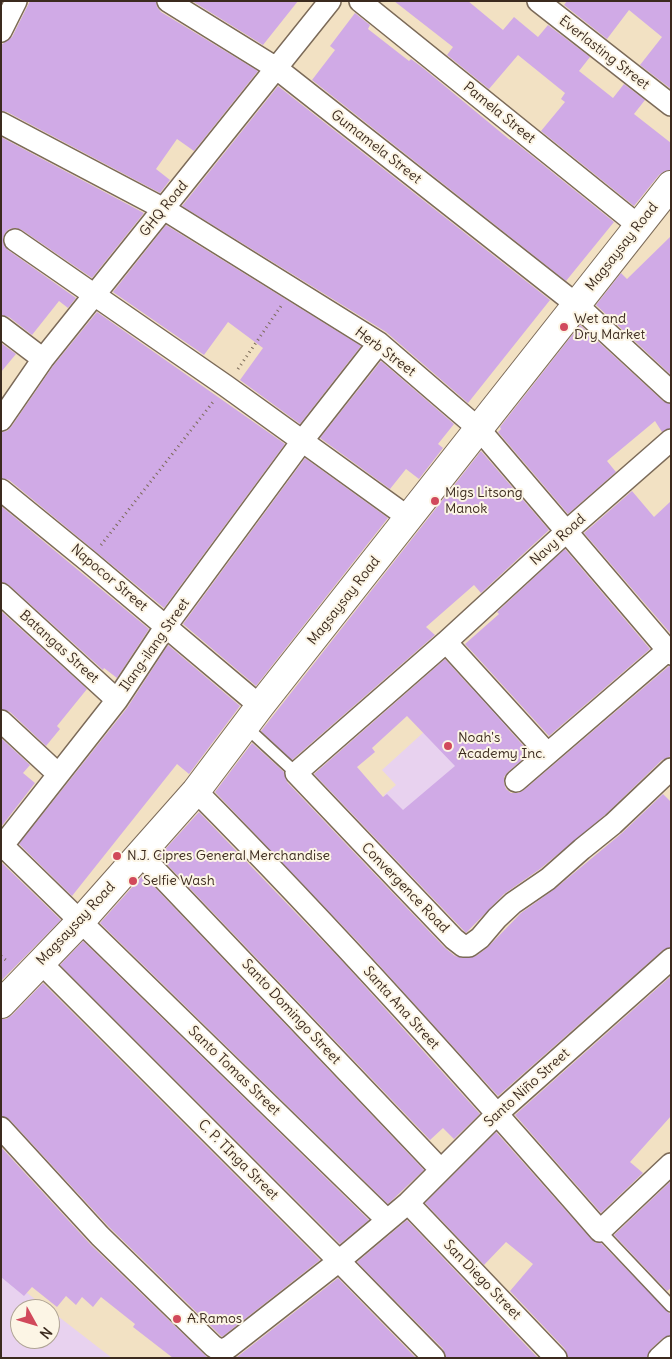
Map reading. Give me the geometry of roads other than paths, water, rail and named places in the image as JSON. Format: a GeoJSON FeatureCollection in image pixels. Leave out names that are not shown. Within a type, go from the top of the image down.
{"type":"FeatureCollection","features":[{"type":"Feature","properties":{"kind":"street"},"geometry":{"type":"LineString","coordinates":[[1,30],[16,1]]}},
{"type":"Feature","properties":{"kind":"street","name":"Gumamela Street"},"geometry":{"type":"LineString","coordinates":[[168,1],[276,68],[576,305],[671,392]]}},
{"type":"Feature","properties":{"kind":"street","name":"GHQ Road"},"geometry":{"type":"LineString","coordinates":[[1,420],[44,359],[330,1]]}},
{"type":"Feature","properties":{"kind":"street","name":"Pamela Street"},"geometry":{"type":"LineString","coordinates":[[360,1],[639,226]]}},
{"type":"Feature","properties":{"kind":"street","name":"Everlasting Street"},"geometry":{"type":"LineString","coordinates":[[538,1],[671,105]]}},
{"type":"Feature","properties":{"kind":"street","name":"Herb Street"},"geometry":{"type":"LineString","coordinates":[[1,123],[164,209],[379,343],[478,429],[669,652]]}},
{"type":"Feature","properties":{"kind":"street","name":"Magsaysay Road"},"geometry":{"type":"LineString","coordinates":[[1,1004],[80,922],[196,790],[671,185]]}},
{"type":"Feature","properties":{"kind":"street"},"geometry":{"type":"LineString","coordinates":[[15,240],[303,440],[409,518]]}},
{"type":"Feature","properties":{"kind":"street"},"geometry":{"type":"LineString","coordinates":[[1,327],[44,359]]}},
{"type":"Feature","properties":{"kind":"street","name":"Ilang-ilang Street"},"geometry":{"type":"LineString","coordinates":[[2,845],[117,700],[166,626],[303,440],[379,343]]}},
{"type":"Feature","properties":{"kind":"street","name":"Navy Road"},"geometry":{"type":"LineString","coordinates":[[446,642],[567,531],[671,440]]}},
{"type":"Feature","properties":{"kind":"street","name":"Napocor Street"},"geometry":{"type":"LineString","coordinates":[[1,490],[166,626],[253,716]]}},
{"type":"Feature","properties":{"kind":"street","name":"Batangas Street"},"geometry":{"type":"LineString","coordinates":[[1,594],[117,700]]}},
{"type":"Feature","properties":{"kind":"street"},"geometry":{"type":"LineString","coordinates":[[296,773],[446,642],[547,753]]}},
{"type":"Feature","properties":{"kind":"street"},"geometry":{"type":"LineString","coordinates":[[516,781],[669,652]]}},
{"type":"Feature","properties":{"kind":"street"},"geometry":{"type":"LineString","coordinates":[[1,722],[58,774]]}},
{"type":"Feature","properties":{"kind":"street","name":"Convergence Road"},"geometry":{"type":"LineString","coordinates":[[296,773],[454,939],[463,946],[469,946],[480,938],[513,903],[548,879],[613,824],[671,769]]}},
{"type":"Feature","properties":{"kind":"street","name":"Santa Ana Street"},"geometry":{"type":"LineString","coordinates":[[196,790],[285,880],[498,1113],[600,1231]]}},
{"type":"Feature","properties":{"kind":"street","name":"Santo Tomas Street"},"geometry":{"type":"LineString","coordinates":[[2,845],[388,1220]]}},
{"type":"Feature","properties":{"kind":"street","name":"Santo Domingo Street"},"geometry":{"type":"LineString","coordinates":[[140,854],[441,1170]]}},
{"type":"Feature","properties":{"kind":"street","name":"Santo Niño Street"},"geometry":{"type":"LineString","coordinates":[[1,1128],[100,1236],[213,1346],[221,1351],[229,1347],[340,1261],[408,1203],[498,1113],[671,959]]}},
{"type":"Feature","properties":{"kind":"street","name":"C. P. TInga Street"},"geometry":{"type":"LineString","coordinates":[[41,963],[340,1261],[434,1358]]}},
{"type":"Feature","properties":{"kind":"street"},"geometry":{"type":"LineString","coordinates":[[600,1231],[671,1164]]}},
{"type":"Feature","properties":{"kind":"street","name":"San Diego Street"},"geometry":{"type":"LineString","coordinates":[[408,1203],[556,1358]]}},
{"type":"Feature","properties":{"kind":"street"},"geometry":{"type":"LineString","coordinates":[[659,1358],[671,1347]]}},
{"type":"Feature","properties":{"kind":"lane"},"geometry":{"type":"LineString","coordinates":[[253,716],[296,773]]}},
{"type":"Feature","properties":{"kind":"lane"},"geometry":{"type":"LineString","coordinates":[[600,1231],[671,1306]]}},
{"type":"Feature","properties":{"kind":"place","name":"Wet and Dry Market"},"geometry":{"type":"Point","coordinates":[564,327]}},
{"type":"Feature","properties":{"kind":"place","name":"Migs Litsong Manok"},"geometry":{"type":"Point","coordinates":[435,501]}},
{"type":"Feature","properties":{"kind":"place","name":"Noah's Academy Inc."},"geometry":{"type":"Point","coordinates":[448,746]}},
{"type":"Feature","properties":{"kind":"place","name":"N.J. Cipres General Merchandise"},"geometry":{"type":"Point","coordinates":[117,856]}},
{"type":"Feature","properties":{"kind":"place","name":"Selfie Wash"},"geometry":{"type":"Point","coordinates":[133,881]}},
{"type":"Feature","properties":{"kind":"place","name":"A.Ramos"},"geometry":{"type":"Point","coordinates":[177,1319]}}]}
